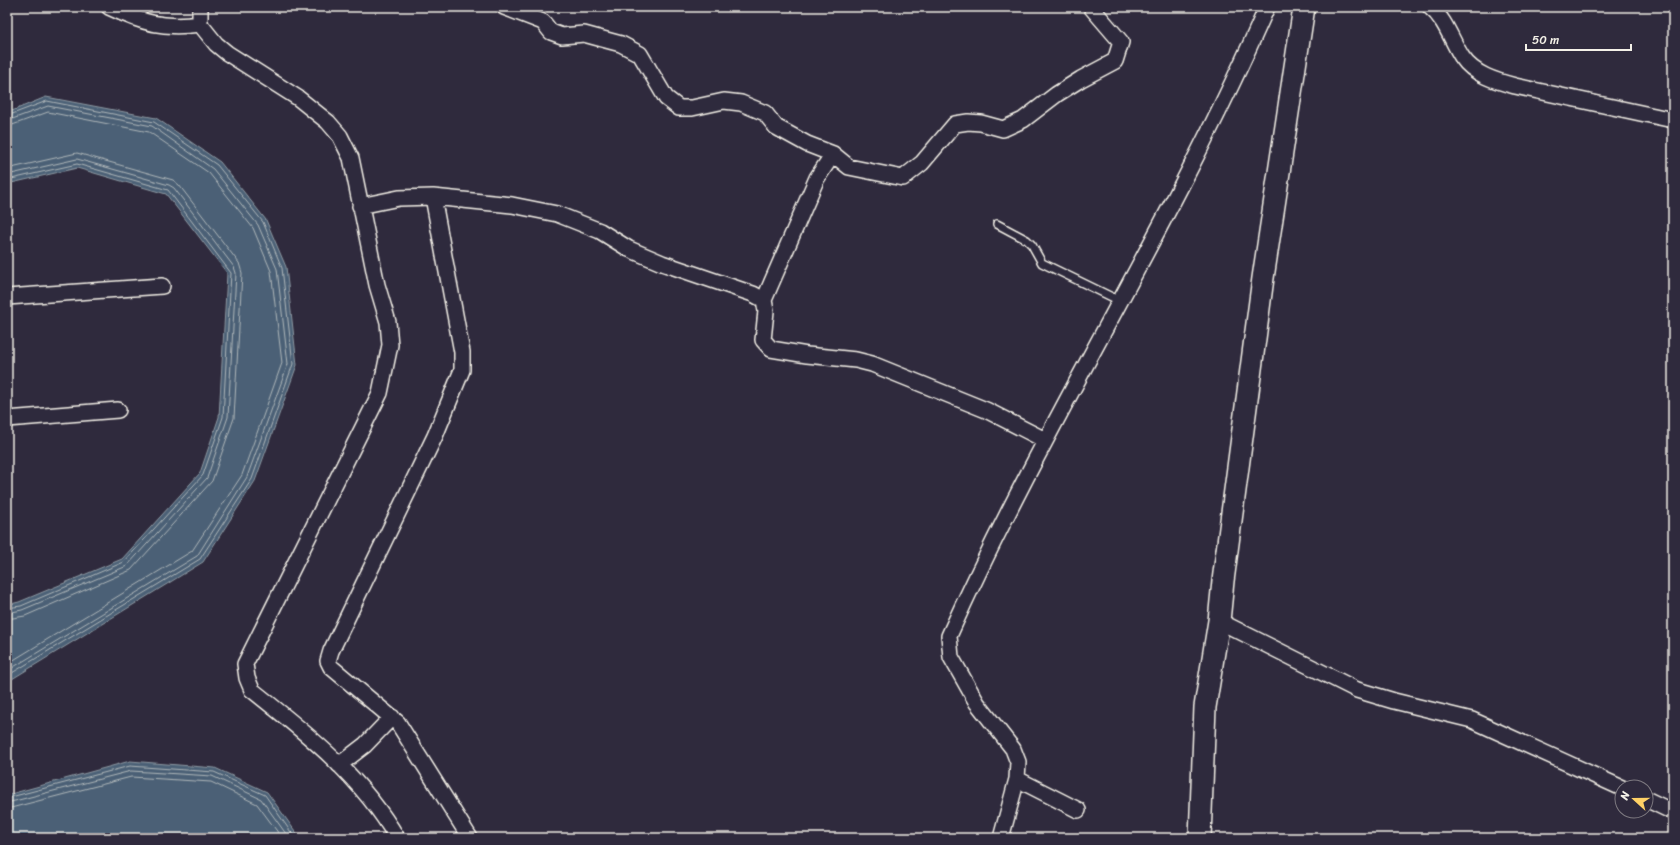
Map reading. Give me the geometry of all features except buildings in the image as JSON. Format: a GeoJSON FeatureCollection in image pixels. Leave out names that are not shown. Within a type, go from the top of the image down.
{"type":"FeatureCollection","features":[{"type":"Feature","properties":{"kind":"main road"},"geometry":{"type":"LineString","coordinates":[[1200,838],[1205,707],[1220,621],[1223,581],[1262,286],[1304,7]]}},
{"type":"Feature","properties":{"kind":"street"},"geometry":{"type":"LineString","coordinates":[[109,7],[148,24],[185,26],[200,24]]}},
{"type":"Feature","properties":{"kind":"street"},"geometry":{"type":"LineString","coordinates":[[200,7],[200,24],[216,44],[227,53],[298,98],[328,122],[340,136],[351,158],[377,285],[388,322],[390,345],[380,393],[245,664],[247,678],[252,690],[340,764],[375,804],[397,838]]}},
{"type":"Feature","properties":{"kind":"street"},"geometry":{"type":"LineString","coordinates":[[504,7],[532,16],[543,22],[551,32],[562,36],[584,34],[621,44],[640,54],[666,98],[679,108],[692,108],[724,101],[741,104],[765,112],[776,127],[807,144],[833,154],[849,167],[903,178],[922,163],[955,124],[968,122],[981,123],[1003,129],[1023,120],[1057,94],[1080,79],[1115,61],[1121,42],[1092,7]]}},
{"type":"Feature","properties":{"kind":"street"},"geometry":{"type":"LineString","coordinates":[[1001,838],[1016,779],[1018,762],[1013,749],[977,703],[951,657],[948,636],[1045,440],[1196,159],[1238,73],[1267,7]]}},
{"type":"Feature","properties":{"kind":"street"},"geometry":{"type":"LineString","coordinates":[[1430,7],[1435,11],[1452,36],[1463,57],[1481,74],[1490,79],[1673,120]]}},
{"type":"Feature","properties":{"kind":"street"},"geometry":{"type":"LineString","coordinates":[[833,154],[817,178],[764,300],[766,311],[763,340],[771,349],[806,355],[856,360],[872,364],[986,410],[1045,440]]}},
{"type":"Feature","properties":{"kind":"street"},"geometry":{"type":"LineString","coordinates":[[360,206],[399,198],[433,196],[512,205],[557,214],[600,230],[629,249],[662,263],[764,300]]}},
{"type":"Feature","properties":{"kind":"street"},"geometry":{"type":"LineString","coordinates":[[433,196],[462,352],[462,370],[435,436],[331,651],[328,661],[331,667],[389,721],[428,770],[470,838]]}},
{"type":"Feature","properties":{"kind":"street"},"geometry":{"type":"LineString","coordinates":[[7,297],[162,286]]}},
{"type":"Feature","properties":{"kind":"street"},"geometry":{"type":"LineString","coordinates":[[7,419],[118,410]]}},
{"type":"Feature","properties":{"kind":"street"},"geometry":{"type":"LineString","coordinates":[[1220,621],[1357,690],[1394,701],[1472,720],[1614,784]]}},
{"type":"Feature","properties":{"kind":"street"},"geometry":{"type":"LineString","coordinates":[[340,764],[367,743],[389,721]]}},
{"type":"Feature","properties":{"kind":"street"},"geometry":{"type":"LineString","coordinates":[[1016,779],[1078,810]]}},
{"type":"Feature","properties":{"kind":"street"},"geometry":{"type":"LineString","coordinates":[[1654,803],[1673,812]]}},
{"type":"Feature","properties":{"kind":"lane"},"geometry":{"type":"LineString","coordinates":[[996,224],[1027,240],[1032,245],[1042,263],[1120,301]]}},
{"type":"Feature","properties":{"kind":"water"},"geometry":{"type":"Polygon","coordinates":[[[46,97],[156,118],[220,162],[266,220],[286,267],[297,365],[255,481],[203,562],[12,679],[7,680],[7,605],[19,602],[122,559],[200,473],[219,417],[227,273],[166,194],[77,168],[7,184],[7,113],[46,97]]]}},
{"type":"Feature","properties":{"kind":"water"},"geometry":{"type":"Polygon","coordinates":[[[130,761],[215,768],[267,792],[300,838],[7,838],[7,795],[130,761]]]}}]}
